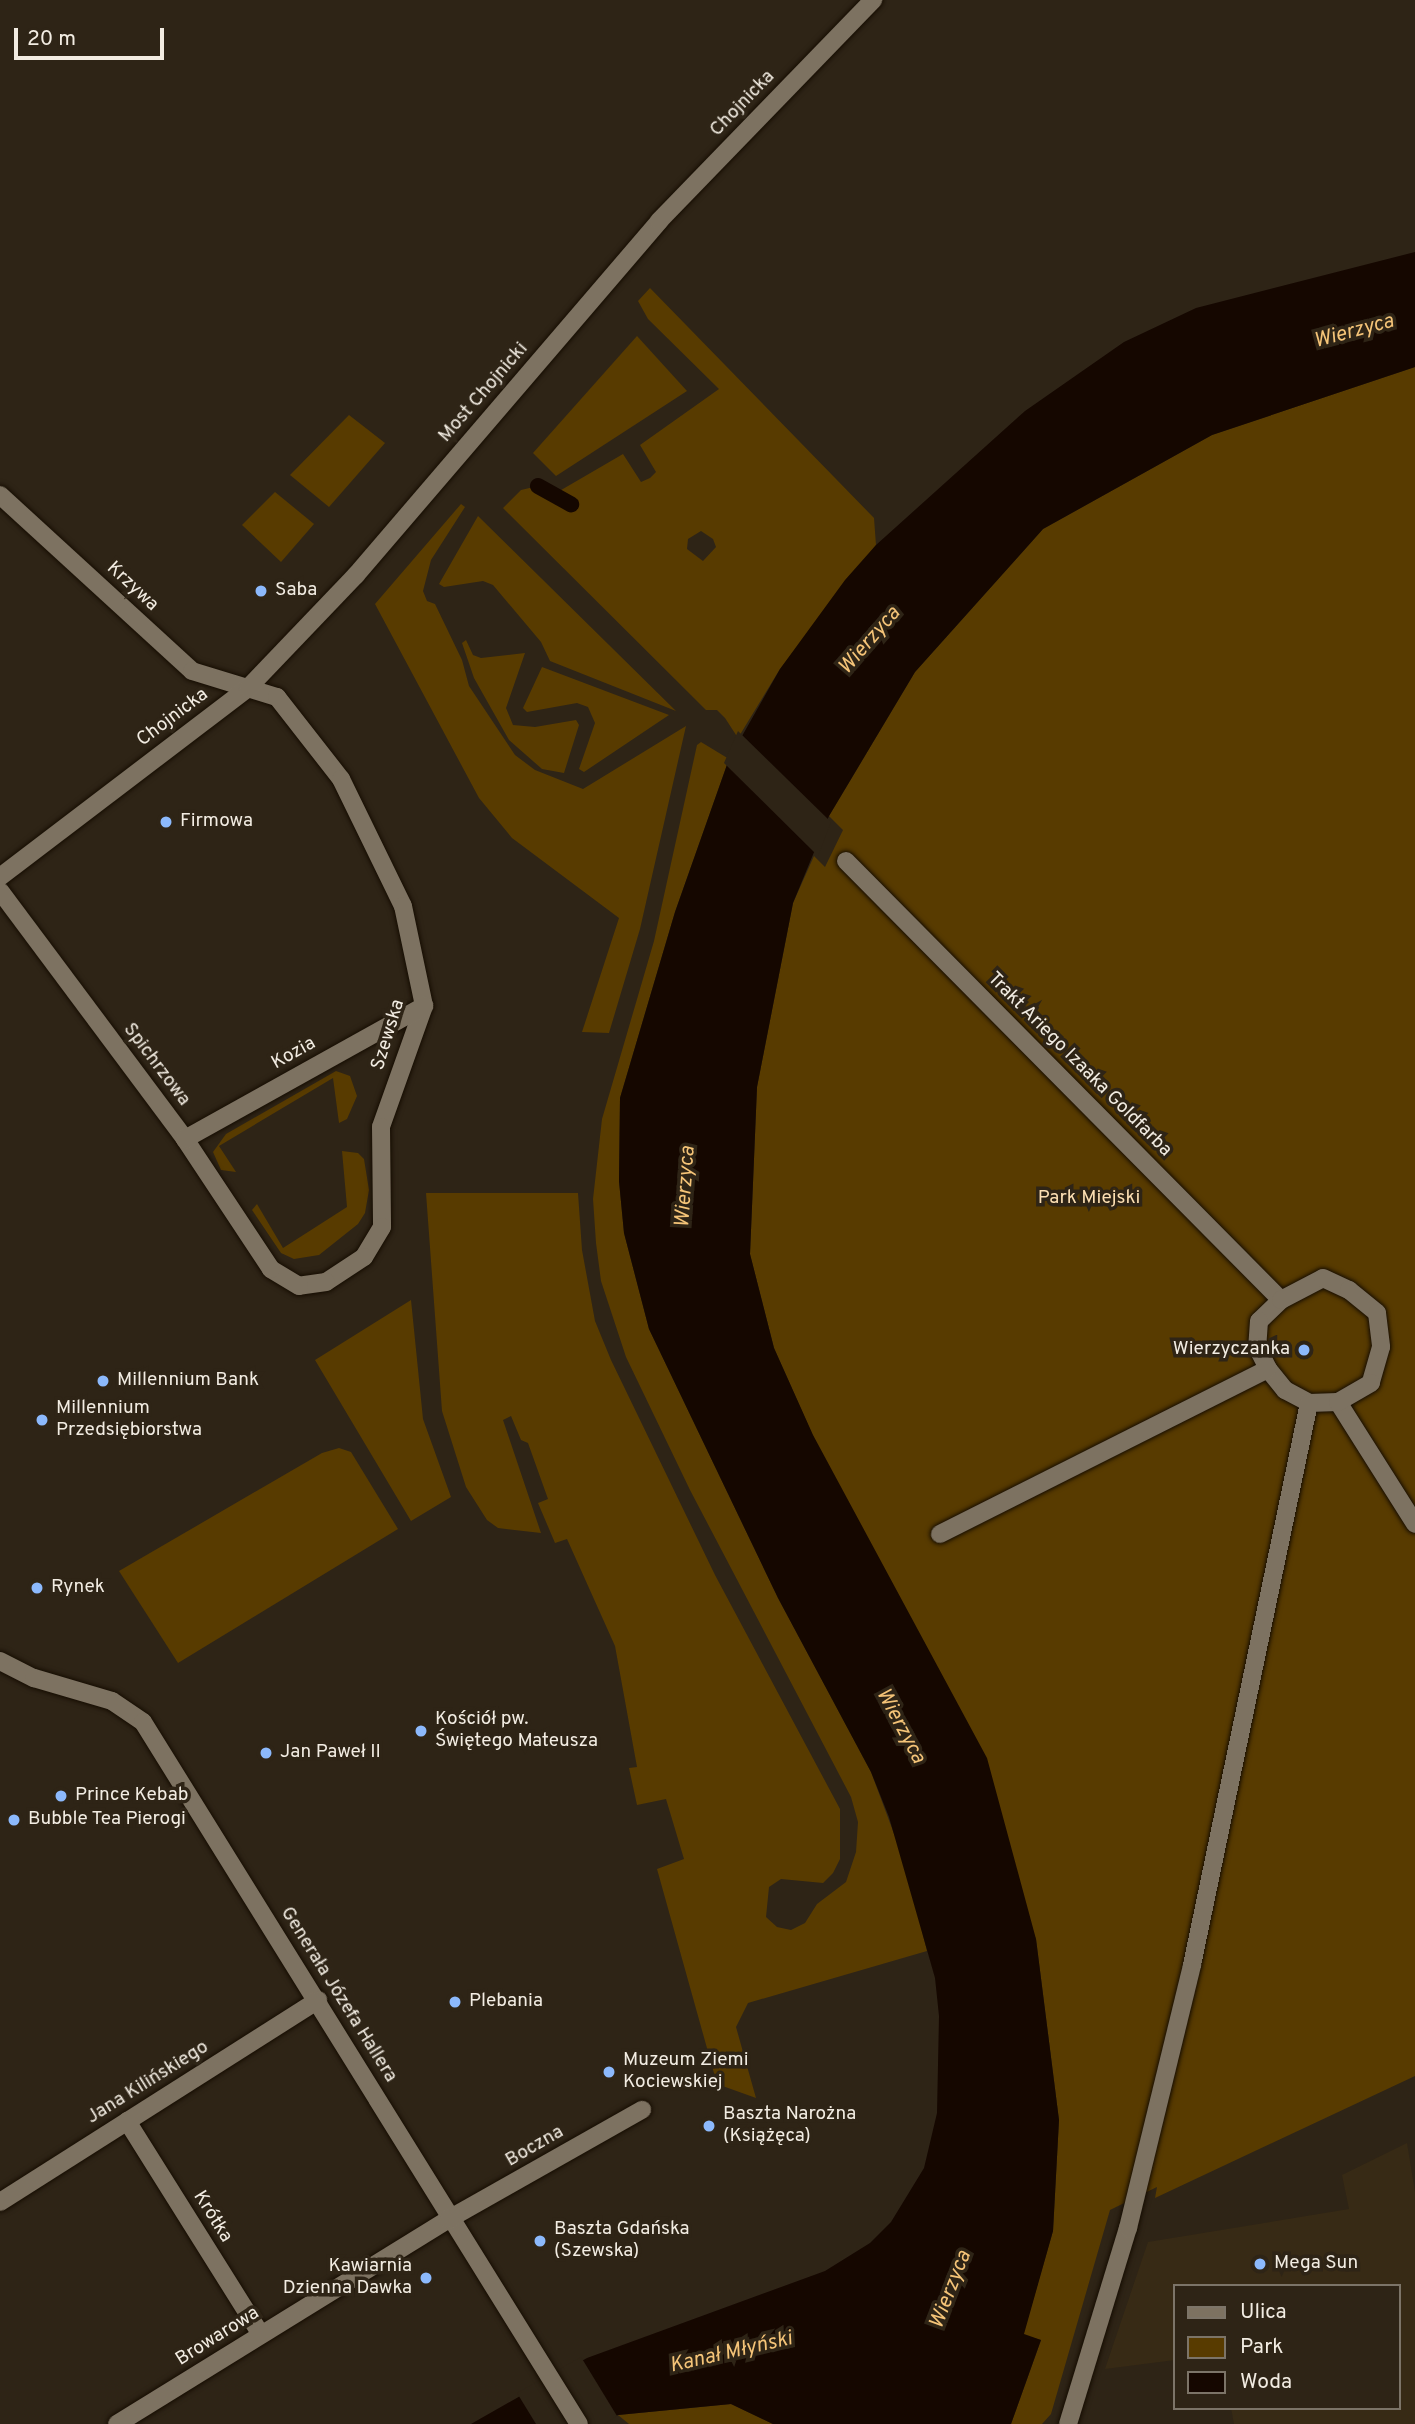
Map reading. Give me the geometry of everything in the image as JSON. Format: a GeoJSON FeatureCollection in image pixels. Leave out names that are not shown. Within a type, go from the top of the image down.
{"type":"FeatureCollection","features":[{"type":"Feature","properties":{"kind":"street","name":"Chojnicka"},"geometry":{"type":"LineString","coordinates":[[644,238],[873,0]]}},
{"type":"Feature","properties":{"kind":"street","name":"Most Chojnicki"},"geometry":{"type":"LineString","coordinates":[[356,575],[644,238]]}},
{"type":"Feature","properties":{"kind":"street","name":"Krzywa"},"geometry":{"type":"LineString","coordinates":[[0,495],[191,671],[248,688]]}},
{"type":"Feature","properties":{"kind":"street","name":"Chojnicka"},"geometry":{"type":"LineString","coordinates":[[0,877],[248,688],[356,575]]}},
{"type":"Feature","properties":{"kind":"street","name":"Szewska"},"geometry":{"type":"LineString","coordinates":[[248,688],[277,697],[341,779],[403,906],[424,1006],[381,1126],[382,1227],[364,1258],[326,1282],[299,1286],[271,1269]]}},
{"type":"Feature","properties":{"kind":"street","name":"Trakt Ariego Izaaka Goldfarba"},"geometry":{"type":"LineString","coordinates":[[846,861],[1281,1300]]}},
{"type":"Feature","properties":{"kind":"street","name":"Spichrzowa"},"geometry":{"type":"LineString","coordinates":[[0,891],[185,1139],[271,1269]]}},
{"type":"Feature","properties":{"kind":"street","name":"Kozia"},"geometry":{"type":"LineString","coordinates":[[185,1139],[424,1006]]}},
{"type":"Feature","properties":{"kind":"street"},"geometry":{"type":"LineString","coordinates":[[1322,1278],[1349,1290],[1377,1313],[1381,1347],[1371,1383],[1338,1402],[1308,1403],[1284,1390],[1268,1369],[1257,1347],[1259,1321],[1281,1300],[1322,1278]]}},
{"type":"Feature","properties":{"kind":"street"},"geometry":{"type":"LineString","coordinates":[[940,1534],[1268,1369]]}},
{"type":"Feature","properties":{"kind":"street"},"geometry":{"type":"LineString","coordinates":[[1338,1402],[1415,1524]]}},
{"type":"Feature","properties":{"kind":"street"},"geometry":{"type":"LineString","coordinates":[[1068,2424],[1128,2228],[1192,1965],[1308,1403]]}},
{"type":"Feature","properties":{"kind":"street","name":"Generała Józefa Hallera"},"geometry":{"type":"LineString","coordinates":[[0,1661],[34,1678],[112,1701],[144,1722],[318,2000],[449,2219],[579,2424]]}},
{"type":"Feature","properties":{"kind":"street","name":"Jana Kilińskiego"},"geometry":{"type":"LineString","coordinates":[[0,2202],[318,2000]]}},
{"type":"Feature","properties":{"kind":"street","name":"Boczna"},"geometry":{"type":"LineString","coordinates":[[449,2219],[642,2110]]}},
{"type":"Feature","properties":{"kind":"street","name":"Krótka"},"geometry":{"type":"LineString","coordinates":[[127,2120],[261,2335]]}},
{"type":"Feature","properties":{"kind":"street","name":"Browarowa"},"geometry":{"type":"LineString","coordinates":[[117,2424],[449,2219]]}},
{"type":"Feature","properties":{"kind":"shaded area"},"geometry":{"type":"Polygon","coordinates":[[[1407,2143],[1415,2192],[1415,2424],[1234,2424],[1231,2410],[1401,2410],[1401,2284],[1174,2284],[1174,2360],[1105,2369],[1148,2242],[1349,2209],[1342,2175],[1407,2143]]]}},
{"type":"Feature","properties":{"kind":"green space"},"geometry":{"type":"Polygon","coordinates":[[[650,288],[874,518],[876,545],[780,669],[738,738],[717,710],[706,710],[503,508],[521,490],[538,486],[556,493],[623,454],[641,482],[650,478],[656,472],[640,445],[719,389],[648,319],[638,301],[650,288]],[[701,531],[688,539],[687,549],[703,561],[716,547],[713,539],[701,531]]]}},
{"type":"Feature","properties":{"kind":"green space"},"geometry":{"type":"Polygon","coordinates":[[[637,336],[687,391],[556,476],[533,453],[637,336]]]}},
{"type":"Feature","properties":{"kind":"green space","name":"Park Miejski"},"geometry":{"type":"Polygon","coordinates":[[[1415,367],[1415,2076],[1155,2198],[1157,2187],[1110,2210],[1051,2414],[1042,2424],[1011,2424],[1041,2340],[1023,2335],[1053,2231],[1059,2120],[1036,1939],[774,1348],[750,1254],[757,1087],[793,903],[814,856],[825,867],[843,830],[829,816],[915,672],[1043,529],[1212,435],[1415,367]]]}},
{"type":"Feature","properties":{"kind":"green space"},"geometry":{"type":"Polygon","coordinates":[[[349,415],[385,443],[329,507],[290,475],[349,415]]]}},
{"type":"Feature","properties":{"kind":"green space"},"geometry":{"type":"Polygon","coordinates":[[[275,492],[314,524],[281,562],[242,525],[275,492]]]}},
{"type":"Feature","properties":{"kind":"green space"},"geometry":{"type":"Polygon","coordinates":[[[461,504],[465,507],[431,560],[423,591],[427,601],[435,604],[462,660],[469,686],[515,755],[535,770],[583,789],[686,726],[640,929],[609,1033],[582,1032],[619,918],[512,838],[479,798],[375,604],[461,504]]]}},
{"type":"Feature","properties":{"kind":"green space"},"geometry":{"type":"Polygon","coordinates":[[[478,516],[676,711],[550,661],[541,642],[493,585],[483,581],[444,587],[439,584],[478,516]]]}},
{"type":"Feature","properties":{"kind":"green space"},"geometry":{"type":"Polygon","coordinates":[[[466,640],[473,655],[481,658],[525,653],[506,708],[513,725],[535,727],[576,720],[579,725],[564,773],[542,769],[509,740],[474,678],[462,643],[466,640]]]}},
{"type":"Feature","properties":{"kind":"green space"},"geometry":{"type":"Polygon","coordinates":[[[542,667],[669,715],[584,772],[579,769],[595,723],[588,707],[577,703],[527,712],[523,708],[542,667]]]}},
{"type":"Feature","properties":{"kind":"green space"},"geometry":{"type":"Polygon","coordinates":[[[701,742],[729,759],[675,912],[620,1098],[619,1181],[624,1233],[649,1329],[778,1598],[871,1772],[906,1866],[927,1951],[748,2003],[736,2027],[756,2098],[717,2084],[657,1869],[684,1859],[666,1799],[637,1805],[629,1768],[637,1767],[615,1646],[567,1539],[555,1543],[538,1503],[548,1499],[528,1443],[521,1440],[511,1416],[503,1420],[541,1533],[498,1528],[487,1520],[466,1487],[442,1411],[426,1193],[578,1193],[582,1250],[595,1321],[611,1360],[715,1575],[840,1809],[840,1859],[833,1873],[823,1883],[781,1879],[769,1887],[766,1917],[777,1927],[791,1930],[805,1923],[817,1904],[846,1882],[856,1852],[858,1822],[851,1797],[690,1490],[626,1357],[601,1281],[596,1243],[593,1199],[602,1119],[654,941],[697,745],[701,742]]]}},
{"type":"Feature","properties":{"kind":"green space"},"geometry":{"type":"Polygon","coordinates":[[[336,1071],[350,1076],[357,1096],[347,1119],[339,1123],[333,1078],[219,1146],[236,1172],[221,1170],[213,1152],[226,1134],[336,1071]]]}},
{"type":"Feature","properties":{"kind":"green space"},"geometry":{"type":"Polygon","coordinates":[[[342,1151],[358,1153],[364,1159],[369,1190],[365,1213],[358,1224],[319,1255],[294,1259],[281,1253],[252,1210],[257,1204],[283,1248],[347,1207],[342,1151]]]}},
{"type":"Feature","properties":{"kind":"green space"},"geometry":{"type":"Polygon","coordinates":[[[411,1300],[423,1419],[451,1497],[411,1521],[315,1360],[411,1300]]]}},
{"type":"Feature","properties":{"kind":"green space"},"geometry":{"type":"Polygon","coordinates":[[[339,1448],[351,1452],[398,1529],[178,1663],[119,1571],[322,1453],[339,1448]]]}},
{"type":"Feature","properties":{"kind":"green space"},"geometry":{"type":"Polygon","coordinates":[[[731,2404],[773,2424],[629,2424],[618,2415],[731,2404]]]}},
{"type":"Feature","properties":{"kind":"water"},"geometry":{"type":"Polygon","coordinates":[[[1415,252],[1415,367],[1212,435],[1043,529],[915,672],[829,816],[793,903],[757,1087],[750,1254],[774,1348],[813,1435],[987,1758],[1036,1939],[1059,2120],[1053,2231],[1024,2334],[1041,2340],[1011,2424],[773,2424],[731,2404],[618,2415],[598,2424],[471,2424],[587,2358],[825,2271],[870,2243],[891,2222],[924,2168],[937,2113],[939,2016],[935,1978],[889,1817],[871,1772],[778,1598],[649,1329],[624,1233],[619,1181],[620,1098],[675,912],[729,759],[780,669],[845,580],[876,545],[1025,411],[1124,342],[1196,308],[1415,252]]]}},
{"type":"Feature","properties":{"kind":"pier"},"geometry":{"type":"Polygon","coordinates":[[[738,731],[831,822],[818,856],[724,763],[738,731]]]}},
{"type":"Feature","properties":{"kind":"pier"},"geometry":{"type":"Polygon","coordinates":[[[581,2357],[617,2416],[604,2424],[536,2424],[517,2393],[581,2357]]]}},
{"type":"Feature","properties":{"kind":"waterway"},"geometry":{"type":"LineString","coordinates":[[538,486],[571,504]]}},
{"type":"Feature","properties":{"kind":"place","name":"Saba"},"geometry":{"type":"Point","coordinates":[261,591]}},
{"type":"Feature","properties":{"kind":"place","name":"Firmowa"},"geometry":{"type":"Point","coordinates":[166,822]}},
{"type":"Feature","properties":{"kind":"place","name":"Wierzyczanka"},"geometry":{"type":"Point","coordinates":[1304,1350]}},
{"type":"Feature","properties":{"kind":"place","name":"Millennium Bank"},"geometry":{"type":"Point","coordinates":[103,1381]}},
{"type":"Feature","properties":{"kind":"place","name":"Millennium Przedsiębiorstwa"},"geometry":{"type":"Point","coordinates":[42,1420]}},
{"type":"Feature","properties":{"kind":"place","name":"Rynek"},"geometry":{"type":"Point","coordinates":[37,1588]}},
{"type":"Feature","properties":{"kind":"place","name":"Kościół pw. Świętego Mateusza"},"geometry":{"type":"Point","coordinates":[421,1731]}},
{"type":"Feature","properties":{"kind":"place","name":"Jan Paweł II"},"geometry":{"type":"Point","coordinates":[266,1753]}},
{"type":"Feature","properties":{"kind":"place","name":"Prince Kebab"},"geometry":{"type":"Point","coordinates":[61,1796]}},
{"type":"Feature","properties":{"kind":"place","name":"Bubble Tea Pierogi"},"geometry":{"type":"Point","coordinates":[14,1820]}},
{"type":"Feature","properties":{"kind":"place","name":"Plebania"},"geometry":{"type":"Point","coordinates":[455,2002]}},
{"type":"Feature","properties":{"kind":"place","name":"Muzeum Ziemi Kociewskiej"},"geometry":{"type":"Point","coordinates":[609,2072]}},
{"type":"Feature","properties":{"kind":"place","name":"Baszta Narożna (Książęca)"},"geometry":{"type":"Point","coordinates":[709,2126]}},
{"type":"Feature","properties":{"kind":"place","name":"Baszta Gdańska (Szewska)"},"geometry":{"type":"Point","coordinates":[540,2241]}},
{"type":"Feature","properties":{"kind":"place","name":"Mega Sun"},"geometry":{"type":"Point","coordinates":[1260,2264]}},
{"type":"Feature","properties":{"kind":"place","name":"Kawiarnia Dzienna Dawka"},"geometry":{"type":"Point","coordinates":[426,2278]}},
{"type":"Feature","properties":{"kind":"water label","name":"Wierzyca"},"geometry":{"type":"Point","coordinates":[1354,332]}},
{"type":"Feature","properties":{"kind":"water label","name":"Wierzyca"},"geometry":{"type":"Point","coordinates":[870,641]}},
{"type":"Feature","properties":{"kind":"water label","name":"Wierzyca"},"geometry":{"type":"Point","coordinates":[686,1187]}},
{"type":"Feature","properties":{"kind":"water label","name":"Wierzyca"},"geometry":{"type":"Point","coordinates":[900,1726]}},
{"type":"Feature","properties":{"kind":"water label","name":"Wierzyca"},"geometry":{"type":"Point","coordinates":[951,2290]}},
{"type":"Feature","properties":{"kind":"water label","name":"Kanał Młyński"},"geometry":{"type":"Point","coordinates":[731,2353]}}]}
